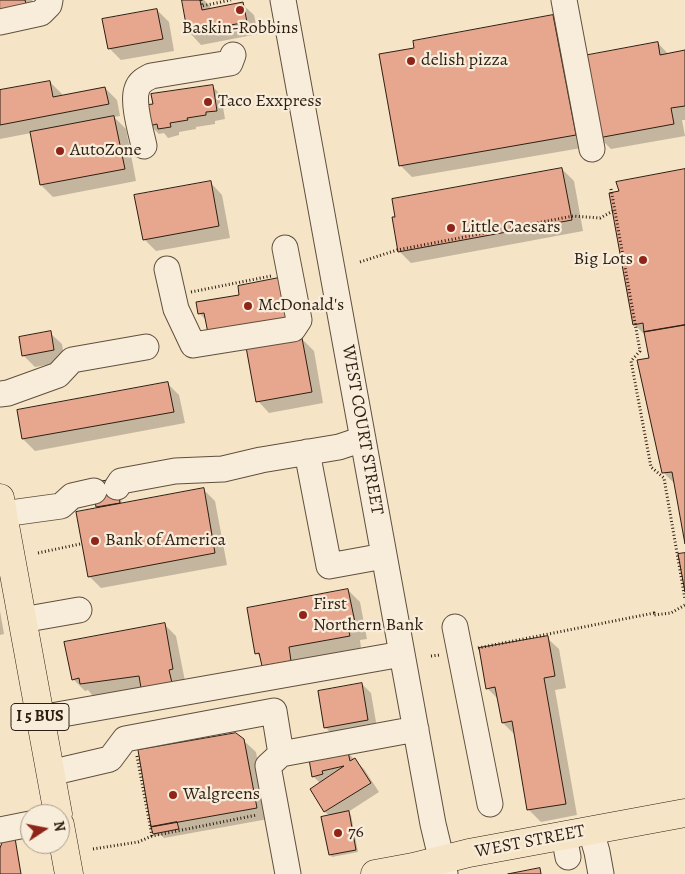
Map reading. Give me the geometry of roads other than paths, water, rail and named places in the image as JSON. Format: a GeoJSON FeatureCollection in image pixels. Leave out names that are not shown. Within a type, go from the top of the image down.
{"type":"FeatureCollection","features":[{"type":"Feature","properties":{"kind":"main road","name":"I 5 BUS"},"geometry":{"type":"LineString","coordinates":[[1,506],[56,804]]}},
{"type":"Feature","properties":{"kind":"main road","name":"WEST STREET"},"geometry":{"type":"LineString","coordinates":[[375,874],[413,867],[444,867],[475,852],[566,846],[591,831],[685,813]]}},
{"type":"Feature","properties":{"kind":"main road"},"geometry":{"type":"LineString","coordinates":[[65,854],[69,874]]}},
{"type":"Feature","properties":{"kind":"street"},"geometry":{"type":"LineString","coordinates":[[0,22],[41,12],[49,5],[50,0]]}},
{"type":"Feature","properties":{"kind":"street","name":"WEST COURT STREET"},"geometry":{"type":"LineString","coordinates":[[283,0],[435,832],[444,867]]}},
{"type":"Feature","properties":{"kind":"street"},"geometry":{"type":"LineString","coordinates":[[564,0],[592,148]]}},
{"type":"Feature","properties":{"kind":"street"},"geometry":{"type":"LineString","coordinates":[[144,146],[136,108],[136,89],[142,81],[151,76],[230,63],[233,55]]}},
{"type":"Feature","properties":{"kind":"street"},"geometry":{"type":"LineString","coordinates":[[167,269],[176,309],[193,345],[293,329],[299,320],[285,248]]}},
{"type":"Feature","properties":{"kind":"street"},"geometry":{"type":"LineString","coordinates":[[0,394],[8,393],[58,374],[72,360],[146,347]]}},
{"type":"Feature","properties":{"kind":"street"},"geometry":{"type":"LineString","coordinates":[[1,506],[61,506],[72,496],[105,489],[121,481],[175,471],[223,469],[339,446],[363,439]]}},
{"type":"Feature","properties":{"kind":"street"},"geometry":{"type":"LineString","coordinates":[[314,450],[329,566],[384,556]]}},
{"type":"Feature","properties":{"kind":"street"},"geometry":{"type":"LineString","coordinates":[[22,620],[79,610]]}},
{"type":"Feature","properties":{"kind":"street"},"geometry":{"type":"LineString","coordinates":[[455,627],[490,804]]}},
{"type":"Feature","properties":{"kind":"street"},"geometry":{"type":"LineString","coordinates":[[40,718],[402,654]]}},
{"type":"Feature","properties":{"kind":"street"},"geometry":{"type":"LineString","coordinates":[[50,773],[110,760],[124,739],[274,712],[281,754]]}},
{"type":"Feature","properties":{"kind":"street"},"geometry":{"type":"LineString","coordinates":[[288,874],[268,766],[281,754],[416,729]]}},
{"type":"Feature","properties":{"kind":"street"},"geometry":{"type":"LineString","coordinates":[[0,830],[20,826]]}},
{"type":"Feature","properties":{"kind":"street"},"geometry":{"type":"LineString","coordinates":[[591,831],[601,874]]}},
{"type":"Feature","properties":{"kind":"place","name":"Baskin-Robbins"},"geometry":{"type":"Point","coordinates":[240,10]}},
{"type":"Feature","properties":{"kind":"place","name":"delish pizza"},"geometry":{"type":"Point","coordinates":[411,61]}},
{"type":"Feature","properties":{"kind":"place","name":"Taco Exxpress"},"geometry":{"type":"Point","coordinates":[208,102]}},
{"type":"Feature","properties":{"kind":"place","name":"AutoZone"},"geometry":{"type":"Point","coordinates":[60,151]}},
{"type":"Feature","properties":{"kind":"place","name":"Little Caesars"},"geometry":{"type":"Point","coordinates":[451,228]}},
{"type":"Feature","properties":{"kind":"place","name":"Big Lots"},"geometry":{"type":"Point","coordinates":[643,260]}},
{"type":"Feature","properties":{"kind":"place","name":"McDonald's"},"geometry":{"type":"Point","coordinates":[248,306]}},
{"type":"Feature","properties":{"kind":"place","name":"Bank of America"},"geometry":{"type":"Point","coordinates":[95,541]}},
{"type":"Feature","properties":{"kind":"place","name":"First Northern Bank"},"geometry":{"type":"Point","coordinates":[303,615]}},
{"type":"Feature","properties":{"kind":"place","name":"Walgreens"},"geometry":{"type":"Point","coordinates":[173,795]}},
{"type":"Feature","properties":{"kind":"place","name":"76"},"geometry":{"type":"Point","coordinates":[338,833]}}]}
